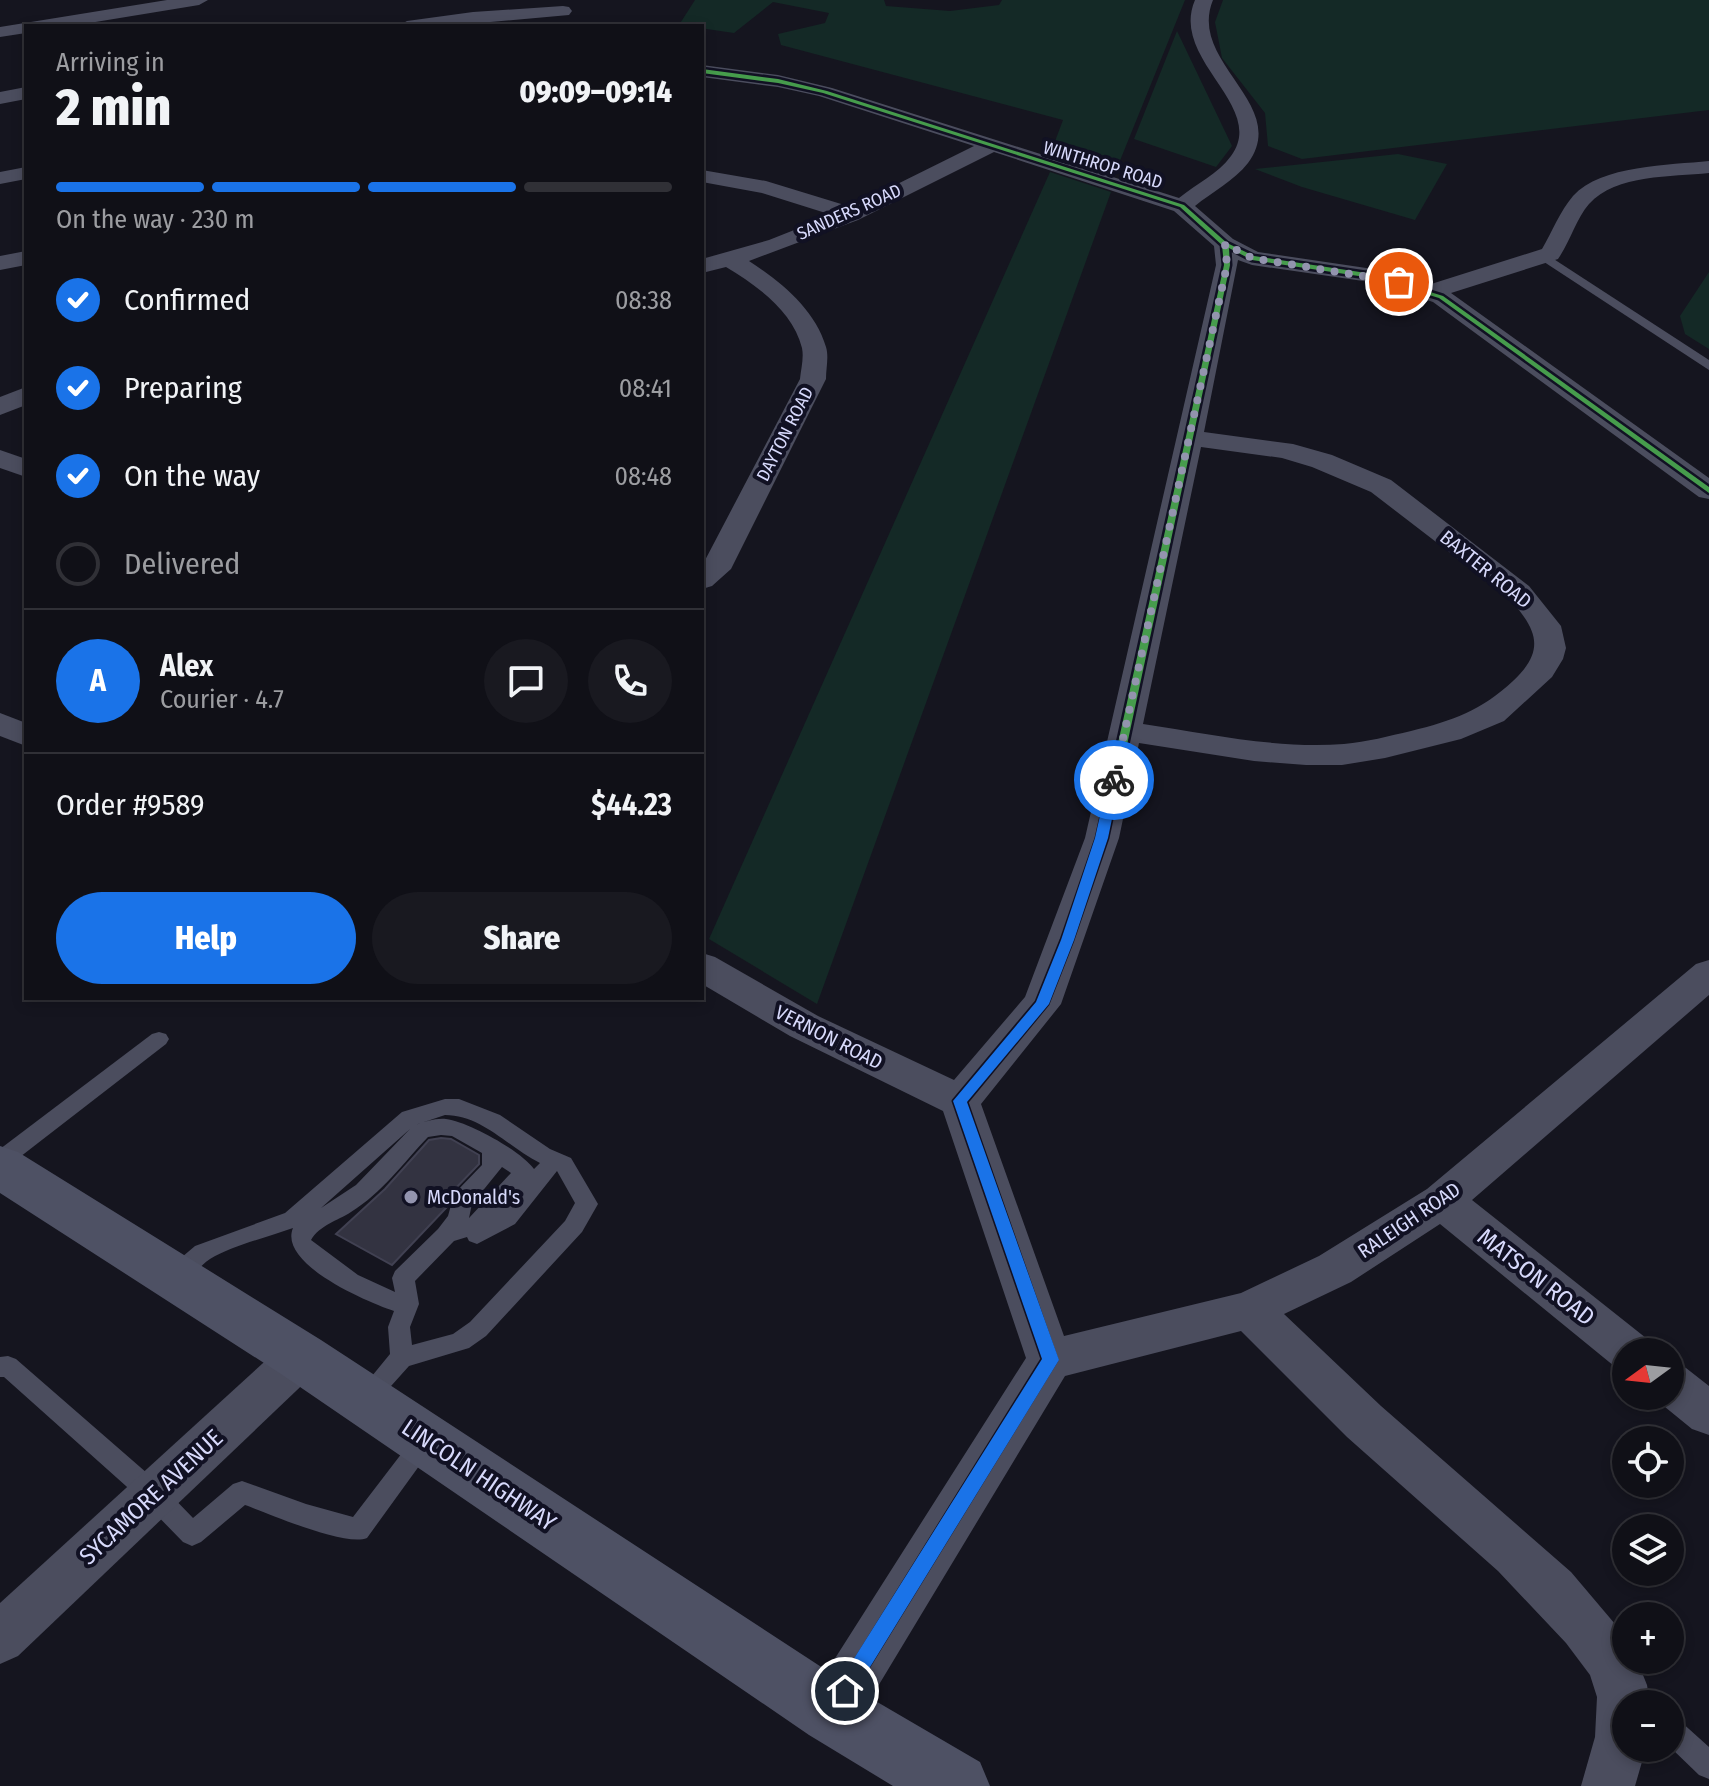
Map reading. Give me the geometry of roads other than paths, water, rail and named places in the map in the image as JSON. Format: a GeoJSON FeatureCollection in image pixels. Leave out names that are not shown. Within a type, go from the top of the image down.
{"type":"FeatureCollection","features":[{"type":"Feature","properties":{"kind":"main road","name":"LINCOLN HIGHWAY"},"geometry":{"type":"LineString","coordinates":[[0,1164],[301,1357],[383,1378],[426,1440],[927,1778]]}},
{"type":"Feature","properties":{"kind":"street"},"geometry":{"type":"LineString","coordinates":[[50,24],[199,0]]}},
{"type":"Feature","properties":{"kind":"street"},"geometry":{"type":"LineString","coordinates":[[1182,206],[1226,174],[1241,158],[1249,135],[1250,124],[1244,105],[1215,66],[1198,18],[1204,0]]}},
{"type":"Feature","properties":{"kind":"street"},"geometry":{"type":"LineString","coordinates":[[422,24],[473,17],[565,12]]}},
{"type":"Feature","properties":{"kind":"street"},"geometry":{"type":"LineString","coordinates":[[0,32],[24,28]]}},
{"type":"Feature","properties":{"kind":"street","name":"WINTHROP ROAD"},"geometry":{"type":"LineString","coordinates":[[704,71],[778,81],[825,92],[1182,206],[1225,244],[1252,258],[1373,276],[1431,292],[1709,491]]}},
{"type":"Feature","properties":{"kind":"street"},"geometry":{"type":"LineString","coordinates":[[0,98],[24,93]]}},
{"type":"Feature","properties":{"kind":"street","name":"SANDERS ROAD"},"geometry":{"type":"LineString","coordinates":[[704,266],[730,260],[811,231],[991,146]]}},
{"type":"Feature","properties":{"kind":"street"},"geometry":{"type":"LineString","coordinates":[[1431,292],[1550,254],[1580,201],[1607,182],[1709,167]]}},
{"type":"Feature","properties":{"kind":"street"},"geometry":{"type":"LineString","coordinates":[[0,178],[24,173]]}},
{"type":"Feature","properties":{"kind":"street"},"geometry":{"type":"LineString","coordinates":[[704,176],[766,187],[849,213]]}},
{"type":"Feature","properties":{"kind":"street"},"geometry":{"type":"LineString","coordinates":[[832,1712],[1050,1360],[960,1101],[1042,1004],[1102,838],[1227,265],[1225,244]]}},
{"type":"Feature","properties":{"kind":"street"},"geometry":{"type":"LineString","coordinates":[[0,263],[24,258]]}},
{"type":"Feature","properties":{"kind":"street","name":"DAYTON ROAD"},"geometry":{"type":"LineString","coordinates":[[704,578],[716,569],[813,379],[814,349],[790,304],[730,260]]}},
{"type":"Feature","properties":{"kind":"street"},"geometry":{"type":"LineString","coordinates":[[0,407],[24,396]]}},
{"type":"Feature","properties":{"kind":"street","name":"BAXTER ROAD"},"geometry":{"type":"LineString","coordinates":[[1125,731],[1281,754],[1335,755],[1408,742],[1454,732],[1500,709],[1543,670],[1553,650],[1549,633],[1536,611],[1519,592],[1381,486],[1322,461],[1284,450],[1190,438]]}},
{"type":"Feature","properties":{"kind":"street"},"geometry":{"type":"LineString","coordinates":[[0,458],[24,468]]}},
{"type":"Feature","properties":{"kind":"street"},"geometry":{"type":"LineString","coordinates":[[0,723],[24,735]]}},
{"type":"Feature","properties":{"kind":"street","name":"VERNON ROAD"},"geometry":{"type":"LineString","coordinates":[[704,968],[804,1026],[960,1101]]}},
{"type":"Feature","properties":{"kind":"street","name":"RALEIGH ROAD"},"geometry":{"type":"LineString","coordinates":[[1050,1360],[1249,1310],[1335,1269],[1442,1201],[1709,974]]}},
{"type":"Feature","properties":{"kind":"street","name":"MATSON ROAD"},"geometry":{"type":"LineString","coordinates":[[1442,1201],[1613,1338]]}},
{"type":"Feature","properties":{"kind":"street"},"geometry":{"type":"LineString","coordinates":[[1249,1310],[1379,1435],[1473,1516],[1566,1604],[1605,1650],[1629,1690]]}},
{"type":"Feature","properties":{"kind":"street","name":"SYCAMORE AVENUE"},"geometry":{"type":"LineString","coordinates":[[0,1638],[301,1357]]}},
{"type":"Feature","properties":{"kind":"street"},"geometry":{"type":"LineString","coordinates":[[1684,1394],[1709,1414]]}},
{"type":"Feature","properties":{"kind":"street"},"geometry":{"type":"LineString","coordinates":[[1608,1786],[1617,1762]]}},
{"type":"Feature","properties":{"kind":"lane"},"geometry":{"type":"LineString","coordinates":[[1542,256],[1709,366]]}},
{"type":"Feature","properties":{"kind":"lane"},"geometry":{"type":"LineString","coordinates":[[0,1164],[159,1039]]}},
{"type":"Feature","properties":{"kind":"lane"},"geometry":{"type":"LineString","coordinates":[[293,1219],[409,1118],[445,1107],[459,1107],[493,1121],[564,1164],[587,1204],[574,1226],[478,1329],[461,1341],[436,1350],[383,1378]]}},
{"type":"Feature","properties":{"kind":"lane"},"geometry":{"type":"LineString","coordinates":[[408,1304],[385,1301],[310,1254],[300,1243],[301,1233],[318,1219],[351,1202],[421,1131],[431,1127],[453,1126],[525,1171],[480,1223],[446,1235]]}},
{"type":"Feature","properties":{"kind":"lane"},"geometry":{"type":"LineString","coordinates":[[383,1378],[408,1304],[403,1278],[458,1219],[462,1200],[492,1168],[492,1149]]}},
{"type":"Feature","properties":{"kind":"lane"},"geometry":{"type":"LineString","coordinates":[[446,1235],[476,1235],[507,1218],[554,1160]]}},
{"type":"Feature","properties":{"kind":"lane"},"geometry":{"type":"LineString","coordinates":[[175,1277],[203,1252],[293,1219],[318,1219]]}},
{"type":"Feature","properties":{"kind":"lane"},"geometry":{"type":"LineString","coordinates":[[0,1367],[8,1366],[154,1495],[192,1534],[242,1492],[306,1516],[358,1530],[426,1440]]}},
{"type":"Feature","properties":{"kind":"lane"},"geometry":{"type":"LineString","coordinates":[[1684,1742],[1709,1765]]}},
{"type":"Feature","properties":{"kind":"place","name":"McDonald's"},"geometry":{"type":"Point","coordinates":[411,1197]}}]}
